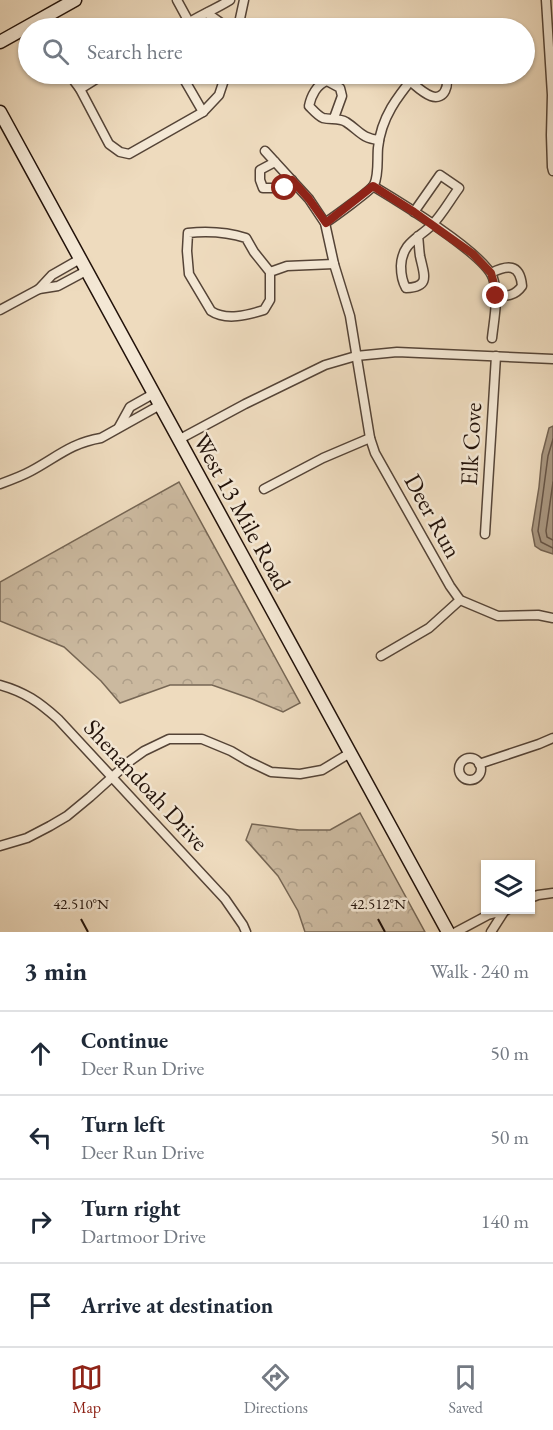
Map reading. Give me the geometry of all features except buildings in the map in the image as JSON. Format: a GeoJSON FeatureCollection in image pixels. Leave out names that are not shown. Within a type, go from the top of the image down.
{"type":"FeatureCollection","features":[{"type":"Feature","properties":{"kind":"street"},"geometry":{"type":"LineString","coordinates":[[50,18],[75,0]]}},
{"type":"Feature","properties":{"kind":"street"},"geometry":{"type":"LineString","coordinates":[[177,0],[187,18]]}},
{"type":"Feature","properties":{"kind":"street"},"geometry":{"type":"LineString","coordinates":[[197,18],[230,0]]}},
{"type":"Feature","properties":{"kind":"street"},"geometry":{"type":"LineString","coordinates":[[240,18],[244,0]]}},
{"type":"Feature","properties":{"kind":"street"},"geometry":{"type":"LineString","coordinates":[[546,0],[553,95],[551,135],[553,171]]}},
{"type":"Feature","properties":{"kind":"street"},"geometry":{"type":"LineString","coordinates":[[207,13],[214,18]]}},
{"type":"Feature","properties":{"kind":"street"},"geometry":{"type":"LineString","coordinates":[[0,42],[18,34]]}},
{"type":"Feature","properties":{"kind":"street"},"geometry":{"type":"LineString","coordinates":[[76,84],[109,144],[120,152],[129,154],[203,112],[219,95],[222,84]]}},
{"type":"Feature","properties":{"kind":"street"},"geometry":{"type":"LineString","coordinates":[[80,89],[88,84]]}},
{"type":"Feature","properties":{"kind":"street"},"geometry":{"type":"LineString","coordinates":[[187,84],[203,112]]}},
{"type":"Feature","properties":{"kind":"street"},"geometry":{"type":"LineString","coordinates":[[321,84],[311,96],[309,106],[320,117],[346,122],[359,134],[379,140]]}},
{"type":"Feature","properties":{"kind":"street"},"geometry":{"type":"LineString","coordinates":[[333,84],[340,88],[342,96],[334,118]]}},
{"type":"Feature","properties":{"kind":"street"},"geometry":{"type":"LineString","coordinates":[[265,151],[309,199],[326,223],[373,186],[378,167],[381,131],[393,104],[408,84]]}},
{"type":"Feature","properties":{"kind":"street"},"geometry":{"type":"LineString","coordinates":[[414,84],[432,96],[438,96],[444,93],[448,84]]}},
{"type":"Feature","properties":{"kind":"street","name":"West 13 Mile Road"},"geometry":{"type":"LineString","coordinates":[[0,112],[448,932]]}},
{"type":"Feature","properties":{"kind":"street"},"geometry":{"type":"LineString","coordinates":[[275,162],[260,170],[263,188],[285,188],[292,180]]}},
{"type":"Feature","properties":{"kind":"street"},"geometry":{"type":"LineString","coordinates":[[414,212],[440,175],[459,188],[432,225],[418,236],[406,247],[402,260],[402,282],[406,288],[417,288],[422,284],[424,278],[418,236]]}},
{"type":"Feature","properties":{"kind":"street"},"geometry":{"type":"LineString","coordinates":[[373,186],[473,254],[491,273],[496,296],[492,338]]}},
{"type":"Feature","properties":{"kind":"street","name":"Deer Run"},"geometry":{"type":"LineString","coordinates":[[326,223],[334,264],[350,316],[370,438],[375,453],[460,600]]}},
{"type":"Feature","properties":{"kind":"street"},"geometry":{"type":"LineString","coordinates":[[188,233],[231,234],[246,238],[270,272],[270,300],[264,310],[243,316],[216,314],[211,311],[189,274],[188,233]]}},
{"type":"Feature","properties":{"kind":"street"},"geometry":{"type":"LineString","coordinates":[[0,310],[39,289],[52,275],[80,259]]}},
{"type":"Feature","properties":{"kind":"street"},"geometry":{"type":"LineString","coordinates":[[270,272],[287,266],[334,264]]}},
{"type":"Feature","properties":{"kind":"street"},"geometry":{"type":"LineString","coordinates":[[491,273],[507,267],[513,268],[521,280],[522,286],[518,292],[508,296],[496,296]]}},
{"type":"Feature","properties":{"kind":"street"},"geometry":{"type":"LineString","coordinates":[[39,289],[58,286],[86,271]]}},
{"type":"Feature","properties":{"kind":"street"},"geometry":{"type":"LineString","coordinates":[[178,440],[325,365],[356,356],[397,352],[553,359]]}},
{"type":"Feature","properties":{"kind":"street","name":"Elk Cove"},"geometry":{"type":"LineString","coordinates":[[486,534],[496,356]]}},
{"type":"Feature","properties":{"kind":"street"},"geometry":{"type":"LineString","coordinates":[[119,427],[130,407],[156,399]]}},
{"type":"Feature","properties":{"kind":"street"},"geometry":{"type":"LineString","coordinates":[[0,484],[32,470],[68,448],[91,439],[101,438],[156,399]]}},
{"type":"Feature","properties":{"kind":"street"},"geometry":{"type":"LineString","coordinates":[[264,489],[322,458],[370,438]]}},
{"type":"Feature","properties":{"kind":"street"},"geometry":{"type":"LineString","coordinates":[[381,656],[429,628],[460,600],[498,616],[538,615],[553,618]]}},
{"type":"Feature","properties":{"kind":"street","name":"Shenandoah Drive"},"geometry":{"type":"LineString","coordinates":[[0,685],[14,689],[39,702],[58,719],[225,899],[246,932]]}},
{"type":"Feature","properties":{"kind":"street"},"geometry":{"type":"LineString","coordinates":[[479,765],[553,738]]}},
{"type":"Feature","properties":{"kind":"street"},"geometry":{"type":"LineString","coordinates":[[0,846],[27,838],[67,816],[130,761],[144,751],[169,739],[202,739],[271,772],[300,774],[322,770],[350,753]]}},
{"type":"Feature","properties":{"kind":"street"},"geometry":{"type":"LineString","coordinates":[[535,896],[553,893]]}},
{"type":"Feature","properties":{"kind":"street"},"geometry":{"type":"LineString","coordinates":[[456,932],[492,914]]}},
{"type":"Feature","properties":{"kind":"street"},"geometry":{"type":"LineString","coordinates":[[491,932],[503,914]]}},
{"type":"Feature","properties":{"kind":"green space"},"geometry":{"type":"Polygon","coordinates":[[[179,482],[300,703],[283,712],[212,685],[170,685],[120,703],[101,681],[64,647],[0,621],[0,582],[179,482]]]}},
{"type":"Feature","properties":{"kind":"green space"},"geometry":{"type":"Polygon","coordinates":[[[360,813],[425,932],[305,932],[298,911],[278,876],[246,840],[252,824],[299,830],[330,830],[360,813]]]}},
{"type":"Feature","properties":{"kind":"water"},"geometry":{"type":"Polygon","coordinates":[[[553,426],[553,554],[535,546],[532,530],[542,455],[549,428],[553,426]]]}},
{"type":"Feature","properties":{"kind":"route"},"geometry":{"type":"LineString","coordinates":[[285,188],[292,180],[326,223],[373,186],[473,254],[491,273],[496,296]]}}]}
